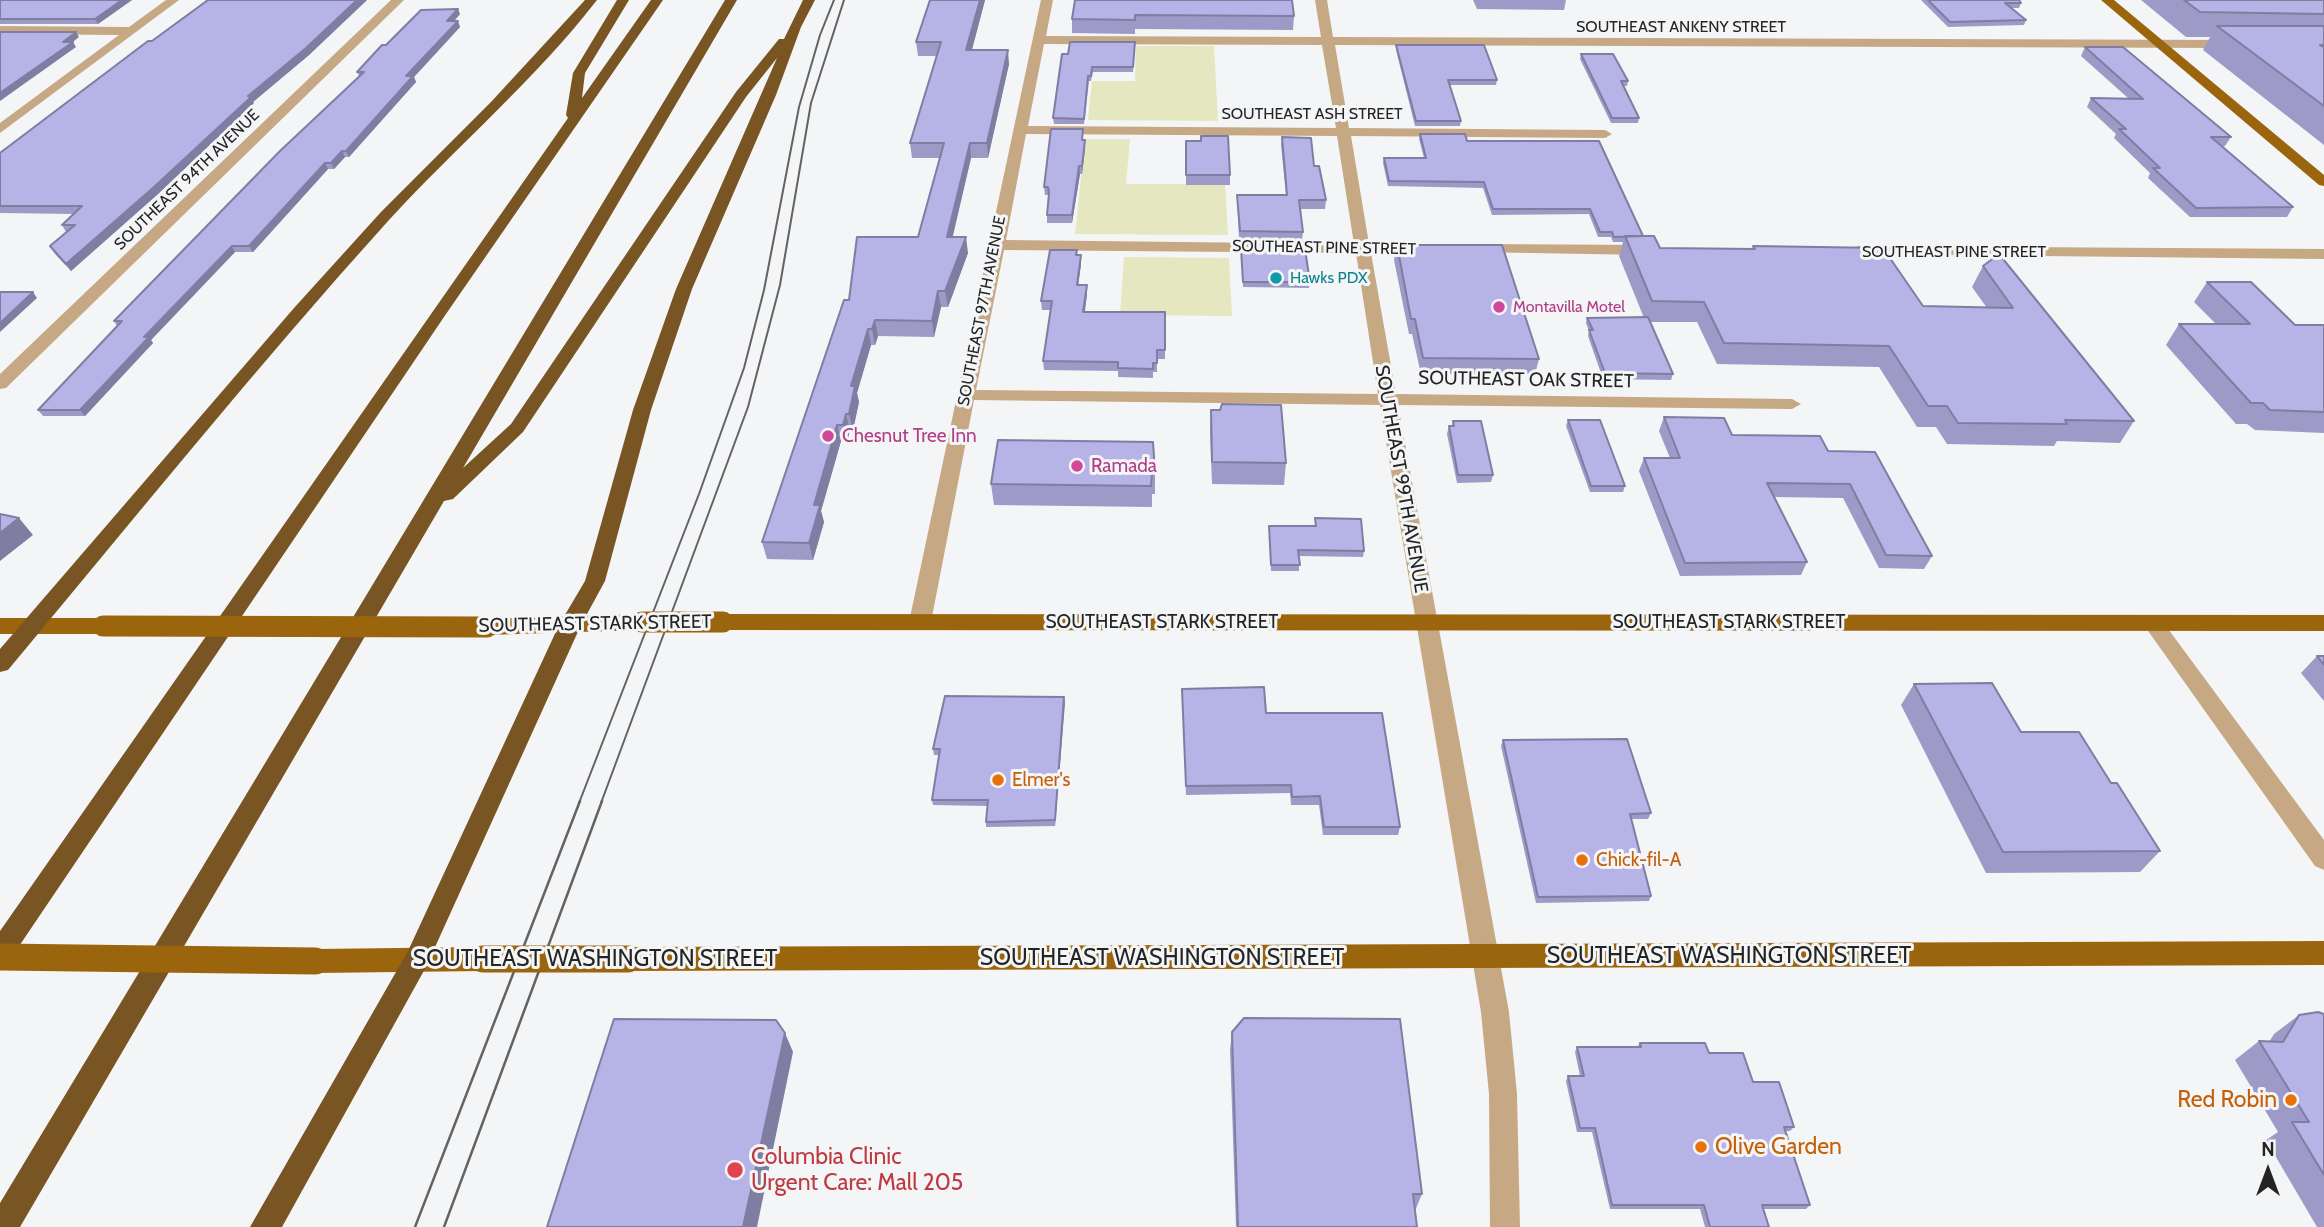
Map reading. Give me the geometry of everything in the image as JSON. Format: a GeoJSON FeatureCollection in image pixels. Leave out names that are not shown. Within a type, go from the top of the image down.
{"type":"FeatureCollection","features":[{"type":"Feature","properties":{"kind":"highway"},"geometry":{"type":"LineString","coordinates":[[0,664],[334,273],[386,215],[496,105],[591,0]]}},
{"type":"Feature","properties":{"kind":"highway"},"geometry":{"type":"LineString","coordinates":[[573,119],[579,73],[623,0]]}},
{"type":"Feature","properties":{"kind":"highway"},"geometry":{"type":"LineString","coordinates":[[0,955],[657,0]]}},
{"type":"Feature","properties":{"kind":"highway"},"geometry":{"type":"LineString","coordinates":[[4,1227],[731,0]]}},
{"type":"Feature","properties":{"kind":"highway"},"geometry":{"type":"LineString","coordinates":[[265,1227],[417,960],[570,625],[595,581],[642,410],[684,289],[769,95],[795,27],[809,0]]}},
{"type":"Feature","properties":{"kind":"highway"},"geometry":{"type":"LineString","coordinates":[[428,511],[517,428],[652,231],[741,94],[795,27]]}},
{"type":"Feature","properties":{"kind":"main road"},"geometry":{"type":"LineString","coordinates":[[2107,0],[2324,182]]}},
{"type":"Feature","properties":{"kind":"main road","name":"SOUTHEAST STARK STREET"},"geometry":{"type":"LineString","coordinates":[[0,626],[487,627],[642,622],[2324,623]]}},
{"type":"Feature","properties":{"kind":"main road","name":"SOUTHEAST WASHINGTON STREET"},"geometry":{"type":"LineString","coordinates":[[0,955],[315,961],[2324,953]]}},
{"type":"Feature","properties":{"kind":"street"},"geometry":{"type":"LineString","coordinates":[[2,126],[173,0]]}},
{"type":"Feature","properties":{"kind":"street","name":"SOUTHEAST 94TH AVENUE"},"geometry":{"type":"LineString","coordinates":[[0,384],[398,0]]}},
{"type":"Feature","properties":{"kind":"street","name":"SOUTHEAST 97TH AVENUE"},"geometry":{"type":"LineString","coordinates":[[920,622],[995,244],[1047,0]]}},
{"type":"Feature","properties":{"kind":"street","name":"SOUTHEAST 99TH AVENUE"},"geometry":{"type":"LineString","coordinates":[[1321,0],[1387,399],[1495,1012],[1503,1094],[1505,1227]]}},
{"type":"Feature","properties":{"kind":"street"},"geometry":{"type":"LineString","coordinates":[[0,30],[131,31]]}},
{"type":"Feature","properties":{"kind":"street","name":"SOUTHEAST ANKENY STREET"},"geometry":{"type":"LineString","coordinates":[[1038,40],[2245,44]]}},
{"type":"Feature","properties":{"kind":"street","name":"SOUTHEAST ASH STREET"},"geometry":{"type":"LineString","coordinates":[[1019,130],[1605,134]]}},
{"type":"Feature","properties":{"kind":"street","name":"SOUTHEAST PINE STREET"},"geometry":{"type":"LineString","coordinates":[[995,244],[1668,250]]}},
{"type":"Feature","properties":{"kind":"street","name":"SOUTHEAST PINE STREET"},"geometry":{"type":"LineString","coordinates":[[1847,251],[2324,254]]}},
{"type":"Feature","properties":{"kind":"street","name":"SOUTHEAST OAK STREET"},"geometry":{"type":"LineString","coordinates":[[966,395],[1792,404]]}},
{"type":"Feature","properties":{"kind":"street"},"geometry":{"type":"LineString","coordinates":[[2152,623],[2324,859]]}},
{"type":"Feature","properties":{"kind":"green space"},"geometry":{"type":"Polygon","coordinates":[[[1136,46],[1214,46],[1218,121],[1088,120],[1092,81],[1135,81],[1136,46]]]}},
{"type":"Feature","properties":{"kind":"green space"},"geometry":{"type":"Polygon","coordinates":[[[1085,139],[1130,139],[1126,184],[1225,184],[1228,235],[1075,234],[1085,139]]]}},
{"type":"Feature","properties":{"kind":"green space"},"geometry":{"type":"Polygon","coordinates":[[[1124,257],[1229,258],[1232,316],[1120,315],[1124,257]]]}},
{"type":"Feature","properties":{"kind":"building"},"geometry":{"type":"Polygon","coordinates":[[[0,0],[122,0],[95,19],[0,19],[0,0]]]}},
{"type":"Feature","properties":{"kind":"building"},"geometry":{"type":"Polygon","coordinates":[[[208,0],[357,0],[306,48],[248,96],[251,97],[66,264],[50,246],[75,225],[62,225],[82,206],[0,206],[0,153],[148,41],[152,41],[208,0]]]}},
{"type":"Feature","properties":{"kind":"building"},"geometry":{"type":"Polygon","coordinates":[[[930,0],[980,0],[966,50],[1008,50],[987,143],[970,143],[947,237],[966,237],[945,291],[938,291],[932,321],[875,320],[872,329],[868,329],[851,386],[855,386],[849,414],[846,414],[843,425],[837,425],[814,505],[820,505],[809,543],[762,542],[844,300],[849,300],[857,237],[918,237],[944,143],[910,143],[941,42],[916,42],[930,0]]]}},
{"type":"Feature","properties":{"kind":"building"},"geometry":{"type":"Polygon","coordinates":[[[1075,0],[1292,0],[1294,16],[1135,15],[1135,20],[1072,19],[1075,0]]]}},
{"type":"Feature","properties":{"kind":"building"},"geometry":{"type":"Polygon","coordinates":[[[1928,0],[2019,0],[2021,3],[2005,3],[2026,20],[1950,22],[1928,0]]]}},
{"type":"Feature","properties":{"kind":"building"},"geometry":{"type":"Polygon","coordinates":[[[2184,0],[2324,0],[2324,14],[2200,12],[2184,0]]]}},
{"type":"Feature","properties":{"kind":"building"},"geometry":{"type":"Polygon","coordinates":[[[458,9],[447,21],[458,21],[406,76],[413,76],[346,151],[342,151],[331,163],[325,163],[249,246],[232,246],[144,337],[149,337],[80,410],[38,410],[122,321],[114,321],[280,151],[364,72],[357,72],[382,45],[386,45],[421,10],[458,9]]]}},
{"type":"Feature","properties":{"kind":"building"},"geometry":{"type":"Polygon","coordinates":[[[2217,26],[2324,26],[2324,45],[2320,45],[2324,47],[2324,106],[2217,26]]]}},
{"type":"Feature","properties":{"kind":"building"},"geometry":{"type":"Polygon","coordinates":[[[0,32],[76,32],[63,42],[73,42],[0,93],[0,32]]]}},
{"type":"Feature","properties":{"kind":"building"},"geometry":{"type":"Polygon","coordinates":[[[1070,42],[1135,42],[1133,67],[1092,67],[1091,76],[1088,76],[1084,119],[1053,118],[1062,54],[1068,54],[1070,42]]]}},
{"type":"Feature","properties":{"kind":"building"},"geometry":{"type":"Polygon","coordinates":[[[1396,45],[1484,45],[1497,80],[1448,80],[1461,121],[1416,121],[1396,45]]]}},
{"type":"Feature","properties":{"kind":"building"},"geometry":{"type":"Polygon","coordinates":[[[2085,47],[2123,47],[2231,137],[2211,137],[2293,207],[2196,208],[2153,168],[2160,168],[2119,129],[2126,129],[2091,98],[2143,99],[2085,47]]]}},
{"type":"Feature","properties":{"kind":"building"},"geometry":{"type":"Polygon","coordinates":[[[1581,54],[1613,54],[1628,81],[1621,81],[1639,118],[1612,118],[1581,54]]]}},
{"type":"Feature","properties":{"kind":"building"},"geometry":{"type":"Polygon","coordinates":[[[1051,129],[1083,129],[1082,140],[1085,140],[1082,166],[1079,166],[1072,215],[1047,215],[1049,193],[1048,187],[1044,187],[1051,129]]]}},
{"type":"Feature","properties":{"kind":"building"},"geometry":{"type":"Polygon","coordinates":[[[1420,134],[1465,134],[1467,141],[1599,141],[1643,236],[1614,237],[1612,232],[1600,232],[1590,209],[1493,209],[1484,182],[1389,181],[1384,158],[1426,158],[1420,134]]]}},
{"type":"Feature","properties":{"kind":"building"},"geometry":{"type":"Polygon","coordinates":[[[1201,136],[1228,136],[1230,175],[1186,175],[1186,141],[1201,141],[1201,136]]]}},
{"type":"Feature","properties":{"kind":"building"},"geometry":{"type":"Polygon","coordinates":[[[1282,137],[1311,138],[1314,166],[1319,166],[1326,200],[1299,200],[1303,232],[1240,231],[1237,195],[1287,195],[1282,137]]]}},
{"type":"Feature","properties":{"kind":"building"},"geometry":{"type":"Polygon","coordinates":[[[1625,236],[1654,236],[1660,248],[1883,248],[1923,306],[2013,308],[1983,266],[1999,254],[2134,421],[2065,420],[2067,424],[1958,423],[1947,406],[1928,406],[1889,346],[1724,343],[1704,302],[1652,301],[1625,236]]]}},
{"type":"Feature","properties":{"kind":"building"},"geometry":{"type":"Polygon","coordinates":[[[1397,245],[1502,245],[1539,359],[1423,358],[1415,319],[1411,319],[1397,245]]]}},
{"type":"Feature","properties":{"kind":"building"},"geometry":{"type":"Polygon","coordinates":[[[1241,249],[1305,249],[1310,282],[1243,282],[1241,249]]]}},
{"type":"Feature","properties":{"kind":"building"},"geometry":{"type":"Polygon","coordinates":[[[1050,250],[1077,250],[1076,255],[1081,255],[1077,285],[1087,285],[1083,312],[1165,312],[1165,350],[1157,350],[1157,363],[1153,363],[1153,369],[1118,368],[1118,362],[1043,361],[1052,301],[1041,301],[1050,250]]]}},
{"type":"Feature","properties":{"kind":"building"},"geometry":{"type":"Polygon","coordinates":[[[2207,282],[2251,282],[2295,325],[2324,325],[2324,412],[2270,410],[2263,403],[2251,403],[2179,324],[2250,324],[2207,282]]]}},
{"type":"Feature","properties":{"kind":"building"},"geometry":{"type":"Polygon","coordinates":[[[0,292],[33,292],[0,323],[0,292]]]}},
{"type":"Feature","properties":{"kind":"building"},"geometry":{"type":"Polygon","coordinates":[[[1648,317],[1673,374],[1605,373],[1587,318],[1648,317]]]}},
{"type":"Feature","properties":{"kind":"building"},"geometry":{"type":"Polygon","coordinates":[[[1222,404],[1281,405],[1286,463],[1212,462],[1211,410],[1220,410],[1222,404]]]}},
{"type":"Feature","properties":{"kind":"building"},"geometry":{"type":"Polygon","coordinates":[[[1664,417],[1724,418],[1732,435],[1820,436],[1828,451],[1875,452],[1932,556],[1886,555],[1850,484],[1767,483],[1807,562],[1685,563],[1644,458],[1680,458],[1664,417]]]}},
{"type":"Feature","properties":{"kind":"building"},"geometry":{"type":"Polygon","coordinates":[[[1568,420],[1600,420],[1625,486],[1591,486],[1568,420]]]}},
{"type":"Feature","properties":{"kind":"building"},"geometry":{"type":"Polygon","coordinates":[[[1453,421],[1481,421],[1493,475],[1458,475],[1449,426],[1454,426],[1453,421]]]}},
{"type":"Feature","properties":{"kind":"building"},"geometry":{"type":"Polygon","coordinates":[[[998,440],[1153,442],[1155,472],[1152,472],[1151,486],[991,484],[998,440]]]}},
{"type":"Feature","properties":{"kind":"building"},"geometry":{"type":"Polygon","coordinates":[[[0,514],[19,518],[0,533],[0,514]]]}},
{"type":"Feature","properties":{"kind":"building"},"geometry":{"type":"Polygon","coordinates":[[[1315,518],[1361,519],[1364,551],[1298,550],[1300,565],[1271,565],[1269,526],[1316,526],[1315,518]]]}},
{"type":"Feature","properties":{"kind":"building"},"geometry":{"type":"Polygon","coordinates":[[[2317,656],[2324,656],[2324,665],[2317,656]]]}},
{"type":"Feature","properties":{"kind":"building"},"geometry":{"type":"Polygon","coordinates":[[[1992,683],[2021,732],[2079,732],[2111,783],[2117,783],[2160,851],[2003,852],[1914,684],[1992,683]]]}},
{"type":"Feature","properties":{"kind":"building"},"geometry":{"type":"Polygon","coordinates":[[[1264,687],[1266,713],[1382,713],[1400,827],[1324,827],[1320,796],[1292,797],[1291,785],[1186,786],[1182,689],[1264,687]]]}},
{"type":"Feature","properties":{"kind":"building","name":"Elmer's"},"geometry":{"type":"Polygon","coordinates":[[[945,696],[1064,697],[1055,820],[986,822],[988,800],[932,800],[940,749],[933,749],[945,696]]]}},
{"type":"Feature","properties":{"kind":"building","name":"Chick-fil-A"},"geometry":{"type":"Polygon","coordinates":[[[1627,739],[1651,813],[1630,814],[1651,896],[1538,897],[1503,740],[1627,739]]]}},
{"type":"Feature","properties":{"kind":"building"},"geometry":{"type":"Polygon","coordinates":[[[2318,1012],[2324,1014],[2324,1175],[2292,1122],[2309,1122],[2259,1041],[2283,1042],[2299,1015],[2318,1012]]]}},
{"type":"Feature","properties":{"kind":"building"},"geometry":{"type":"Polygon","coordinates":[[[1244,1018],[1400,1019],[1422,1194],[1413,1194],[1417,1227],[1238,1227],[1232,1032],[1244,1018]]]}},
{"type":"Feature","properties":{"kind":"building"},"geometry":{"type":"Polygon","coordinates":[[[614,1019],[776,1020],[785,1033],[743,1227],[547,1227],[614,1019]]]}},
{"type":"Feature","properties":{"kind":"building","name":"Olive Garden"},"geometry":{"type":"Polygon","coordinates":[[[1640,1043],[1705,1043],[1709,1053],[1743,1053],[1753,1082],[1779,1082],[1794,1127],[1784,1127],[1810,1205],[1762,1205],[1769,1227],[1710,1227],[1704,1205],[1612,1205],[1595,1128],[1580,1128],[1568,1076],[1584,1076],[1577,1047],[1641,1047],[1640,1043]]]}},
{"type":"Feature","properties":{"kind":"tram line"},"geometry":{"type":"LineString","coordinates":[[579,803],[699,494],[744,368],[764,290],[799,107],[820,35],[834,0]]}},
{"type":"Feature","properties":{"kind":"tram line"},"geometry":{"type":"LineString","coordinates":[[601,803],[748,407],[780,285],[811,103],[844,0]]}},
{"type":"Feature","properties":{"kind":"tram line"},"geometry":{"type":"LineString","coordinates":[[415,1227],[580,801]]}},
{"type":"Feature","properties":{"kind":"tram line"},"geometry":{"type":"LineString","coordinates":[[444,1227],[602,801]]}},
{"type":"Feature","properties":{"kind":"place","name":"Hawks PDX"},"geometry":{"type":"Point","coordinates":[1276,278]}},
{"type":"Feature","properties":{"kind":"place","name":"Montavilla Motel"},"geometry":{"type":"Point","coordinates":[1499,307]}},
{"type":"Feature","properties":{"kind":"place","name":"Chesnut Tree Inn"},"geometry":{"type":"Point","coordinates":[828,436]}},
{"type":"Feature","properties":{"kind":"place","name":"Ramada"},"geometry":{"type":"Point","coordinates":[1077,466]}},
{"type":"Feature","properties":{"kind":"place","name":"Elmer's"},"geometry":{"type":"Point","coordinates":[998,780]}},
{"type":"Feature","properties":{"kind":"place","name":"Chick-fil-A"},"geometry":{"type":"Point","coordinates":[1582,860]}},
{"type":"Feature","properties":{"kind":"place","name":"Red Robin"},"geometry":{"type":"Point","coordinates":[2291,1100]}},
{"type":"Feature","properties":{"kind":"place","name":"Olive Garden"},"geometry":{"type":"Point","coordinates":[1701,1147]}},
{"type":"Feature","properties":{"kind":"place","name":"Columbia Clinic Urgent Care: Mall 205"},"geometry":{"type":"Point","coordinates":[735,1170]}}]}
